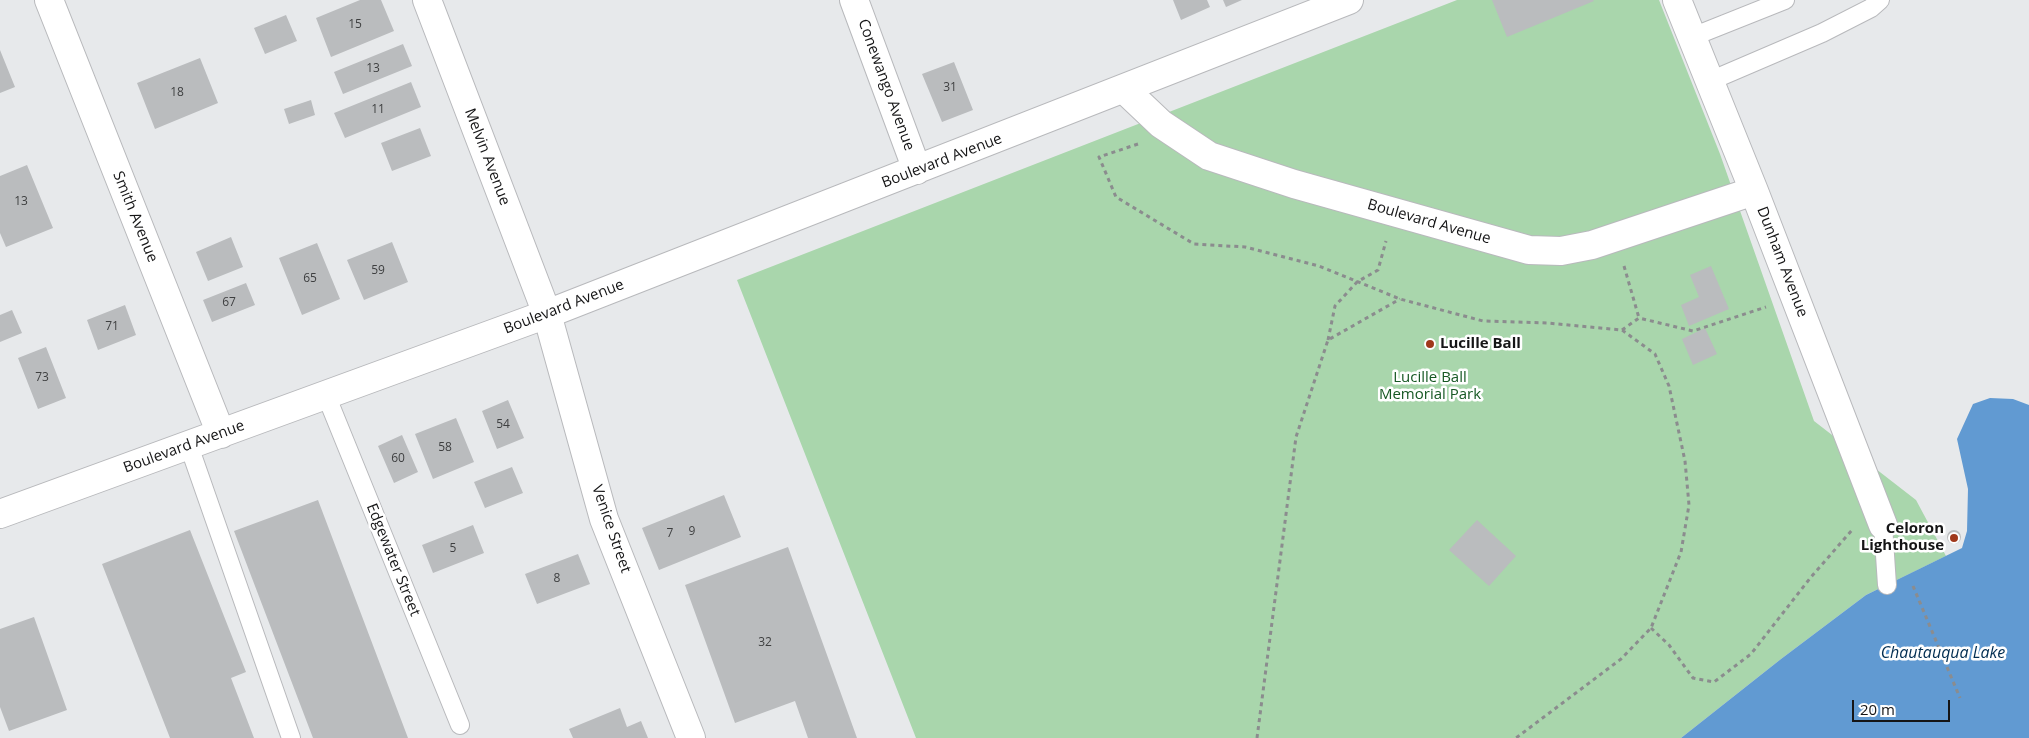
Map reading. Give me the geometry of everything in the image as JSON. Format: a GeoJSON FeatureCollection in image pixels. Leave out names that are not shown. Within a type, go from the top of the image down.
{"type":"FeatureCollection","features":[{"type":"Feature","properties":{"kind":"street","name":"Smith Avenue"},"geometry":{"type":"LineString","coordinates":[[49,0],[220,434]]}},
{"type":"Feature","properties":{"kind":"street","name":"Melvin Avenue"},"geometry":{"type":"LineString","coordinates":[[427,0],[547,314]]}},
{"type":"Feature","properties":{"kind":"street","name":"Conewango Avenue"},"geometry":{"type":"LineString","coordinates":[[854,0],[917,170]]}},
{"type":"Feature","properties":{"kind":"street","name":"Boulevard Avenue"},"geometry":{"type":"LineString","coordinates":[[0,514],[547,314],[1124,90],[1349,0]]}},
{"type":"Feature","properties":{"kind":"street","name":"Dunham Avenue"},"geometry":{"type":"LineString","coordinates":[[1677,0],[1754,191],[1879,514]]}},
{"type":"Feature","properties":{"kind":"street","name":"Boulevard Avenue"},"geometry":{"type":"LineString","coordinates":[[1124,90],[1161,124],[1209,156],[1294,184],[1529,250],[1561,251],[1592,245],[1754,191]]}},
{"type":"Feature","properties":{"kind":"street","name":"Venice Street"},"geometry":{"type":"LineString","coordinates":[[547,314],[604,519],[691,738]]}},
{"type":"Feature","properties":{"kind":"lane"},"geometry":{"type":"LineString","coordinates":[[1692,37],[1786,0]]}},
{"type":"Feature","properties":{"kind":"lane"},"geometry":{"type":"LineString","coordinates":[[1710,81],[1822,32],[1871,8],[1880,0]]}},
{"type":"Feature","properties":{"kind":"lane","name":"Edgewater Street"},"geometry":{"type":"LineString","coordinates":[[326,396],[460,725]]}},
{"type":"Feature","properties":{"kind":"lane"},"geometry":{"type":"LineString","coordinates":[[189,446],[291,738]]}},
{"type":"Feature","properties":{"kind":"lane"},"geometry":{"type":"LineString","coordinates":[[1879,514],[1887,585]]}},
{"type":"Feature","properties":{"kind":"path"},"geometry":{"type":"LineString","coordinates":[[1174,132],[1099,157],[1116,197],[1194,244],[1245,248],[1319,266],[1400,299],[1483,320],[1547,323],[1622,330],[1655,354],[1669,386],[1685,470],[1688,505],[1681,552],[1651,628],[1621,660],[1516,738]]}},
{"type":"Feature","properties":{"kind":"path"},"geometry":{"type":"LineString","coordinates":[[1257,738],[1296,437],[1328,340],[1335,306],[1357,282],[1378,270],[1395,212]]}},
{"type":"Feature","properties":{"kind":"path"},"geometry":{"type":"LineString","coordinates":[[1613,238],[1627,276],[1639,318]]}},
{"type":"Feature","properties":{"kind":"path"},"geometry":{"type":"LineString","coordinates":[[1639,318],[1693,331],[1751,313],[1794,295]]}},
{"type":"Feature","properties":{"kind":"path"},"geometry":{"type":"LineString","coordinates":[[1328,340],[1400,299]]}},
{"type":"Feature","properties":{"kind":"path"},"geometry":{"type":"LineString","coordinates":[[1622,330],[1639,318]]}},
{"type":"Feature","properties":{"kind":"path"},"geometry":{"type":"LineString","coordinates":[[1651,628],[1669,644],[1693,678],[1714,682],[1751,654],[1811,577],[1879,514]]}},
{"type":"Feature","properties":{"kind":"path"},"geometry":{"type":"LineString","coordinates":[[1912,584],[1960,698]]}},
{"type":"Feature","properties":{"kind":"green space","name":"Lucille Ball Memorial Park"},"geometry":{"type":"Polygon","coordinates":[[[1457,0],[1659,0],[1720,154],[1814,421],[1916,500],[1946,556],[1866,595],[1681,738],[916,738],[737,280],[1457,0]]]}},
{"type":"Feature","properties":{"kind":"water","name":"Chautauqua Lake"},"geometry":{"type":"Polygon","coordinates":[[[1990,398],[2013,399],[2029,405],[2029,738],[1681,738],[1866,595],[1962,548],[1967,531],[1968,489],[1957,439],[1973,404],[1990,398]]]}},
{"type":"Feature","properties":{"kind":"building"},"geometry":{"type":"Polygon","coordinates":[[[360,0],[381,0],[394,31],[331,57],[316,18],[360,0]]]}},
{"type":"Feature","properties":{"kind":"building"},"geometry":{"type":"Polygon","coordinates":[[[1173,0],[1207,0],[1210,7],[1181,20],[1173,0]]]}},
{"type":"Feature","properties":{"kind":"building"},"geometry":{"type":"Polygon","coordinates":[[[1223,0],[1242,0],[1226,7],[1223,0]]]}},
{"type":"Feature","properties":{"kind":"building"},"geometry":{"type":"Polygon","coordinates":[[[1492,0],[1593,0],[1594,1],[1507,37],[1492,0]]]}},
{"type":"Feature","properties":{"kind":"building"},"geometry":{"type":"Polygon","coordinates":[[[286,15],[297,41],[265,54],[254,28],[286,15]]]}},
{"type":"Feature","properties":{"kind":"building"},"geometry":{"type":"Polygon","coordinates":[[[403,44],[412,66],[343,94],[334,72],[403,44]]]}},
{"type":"Feature","properties":{"kind":"building"},"geometry":{"type":"Polygon","coordinates":[[[0,50],[15,87],[0,93],[0,50]]]}},
{"type":"Feature","properties":{"kind":"building"},"geometry":{"type":"Polygon","coordinates":[[[200,58],[218,103],[155,129],[137,83],[200,58]]]}},
{"type":"Feature","properties":{"kind":"building"},"geometry":{"type":"Polygon","coordinates":[[[954,62],[973,110],[942,122],[922,74],[954,62]]]}},
{"type":"Feature","properties":{"kind":"building"},"geometry":{"type":"Polygon","coordinates":[[[411,82],[421,107],[345,138],[334,113],[411,82]]]}},
{"type":"Feature","properties":{"kind":"building"},"geometry":{"type":"Polygon","coordinates":[[[311,100],[315,115],[289,124],[284,109],[311,100]]]}},
{"type":"Feature","properties":{"kind":"building"},"geometry":{"type":"Polygon","coordinates":[[[420,128],[431,156],[392,171],[381,143],[420,128]]]}},
{"type":"Feature","properties":{"kind":"building"},"geometry":{"type":"Polygon","coordinates":[[[27,165],[53,228],[6,247],[0,233],[0,176],[27,165]]]}},
{"type":"Feature","properties":{"kind":"building"},"geometry":{"type":"Polygon","coordinates":[[[231,237],[243,267],[208,281],[196,252],[231,237]]]}},
{"type":"Feature","properties":{"kind":"building"},"geometry":{"type":"Polygon","coordinates":[[[392,242],[408,282],[364,300],[347,260],[392,242]]]}},
{"type":"Feature","properties":{"kind":"building"},"geometry":{"type":"Polygon","coordinates":[[[317,243],[340,299],[302,315],[279,258],[317,243]]]}},
{"type":"Feature","properties":{"kind":"building"},"geometry":{"type":"Polygon","coordinates":[[[1711,266],[1729,309],[1689,326],[1681,305],[1699,297],[1690,275],[1711,266]]]}},
{"type":"Feature","properties":{"kind":"building"},"geometry":{"type":"Polygon","coordinates":[[[246,283],[255,305],[212,322],[203,300],[246,283]]]}},
{"type":"Feature","properties":{"kind":"building"},"geometry":{"type":"Polygon","coordinates":[[[125,305],[136,335],[98,350],[87,320],[125,305]]]}},
{"type":"Feature","properties":{"kind":"building"},"geometry":{"type":"Polygon","coordinates":[[[12,310],[22,333],[0,342],[0,315],[12,310]]]}},
{"type":"Feature","properties":{"kind":"building"},"geometry":{"type":"Polygon","coordinates":[[[1705,328],[1717,354],[1693,365],[1682,339],[1705,328]]]}},
{"type":"Feature","properties":{"kind":"building"},"geometry":{"type":"Polygon","coordinates":[[[46,347],[66,398],[38,409],[18,358],[46,347]]]}},
{"type":"Feature","properties":{"kind":"building"},"geometry":{"type":"Polygon","coordinates":[[[508,400],[524,438],[497,449],[482,411],[508,400]]]}},
{"type":"Feature","properties":{"kind":"building"},"geometry":{"type":"Polygon","coordinates":[[[456,418],[474,462],[433,479],[415,434],[456,418]]]}},
{"type":"Feature","properties":{"kind":"building"},"geometry":{"type":"Polygon","coordinates":[[[402,435],[418,472],[394,483],[378,446],[402,435]]]}},
{"type":"Feature","properties":{"kind":"building"},"geometry":{"type":"Polygon","coordinates":[[[512,467],[523,493],[485,508],[474,482],[512,467]]]}},
{"type":"Feature","properties":{"kind":"building"},"geometry":{"type":"Polygon","coordinates":[[[724,495],[741,537],[659,570],[642,528],[724,495]]]}},
{"type":"Feature","properties":{"kind":"building"},"geometry":{"type":"Polygon","coordinates":[[[318,500],[408,738],[313,738],[234,531],[318,500]]]}},
{"type":"Feature","properties":{"kind":"building"},"geometry":{"type":"Polygon","coordinates":[[[1477,520],[1516,556],[1489,586],[1449,550],[1477,520]]]}},
{"type":"Feature","properties":{"kind":"building"},"geometry":{"type":"Polygon","coordinates":[[[473,525],[484,553],[433,573],[422,545],[473,525]]]}},
{"type":"Feature","properties":{"kind":"building"},"geometry":{"type":"Polygon","coordinates":[[[190,530],[246,672],[231,678],[254,738],[170,738],[102,564],[190,530]]]}},
{"type":"Feature","properties":{"kind":"building","name":"Celoron Lighthouse"},"geometry":{"type":"Polygon","coordinates":[[[1951,530],[1957,530],[1961,537],[1957,544],[1951,544],[1947,540],[1947,534],[1951,530]]]}},
{"type":"Feature","properties":{"kind":"building"},"geometry":{"type":"Polygon","coordinates":[[[788,547],[857,738],[808,738],[795,701],[735,723],[685,585],[788,547]]]}},
{"type":"Feature","properties":{"kind":"building"},"geometry":{"type":"Polygon","coordinates":[[[578,554],[590,584],[537,604],[525,574],[578,554]]]}},
{"type":"Feature","properties":{"kind":"building"},"geometry":{"type":"Polygon","coordinates":[[[34,617],[67,710],[9,731],[0,707],[0,629],[34,617]]]}},
{"type":"Feature","properties":{"kind":"building"},"geometry":{"type":"Polygon","coordinates":[[[620,708],[627,727],[641,721],[648,738],[573,738],[569,729],[620,708]]]}},
{"type":"Feature","properties":{"kind":"place","name":"Lucille Ball"},"geometry":{"type":"Point","coordinates":[1430,344]}},
{"type":"Feature","properties":{"kind":"place","name":"Celoron Lighthouse"},"geometry":{"type":"Point","coordinates":[1954,538]}}]}
